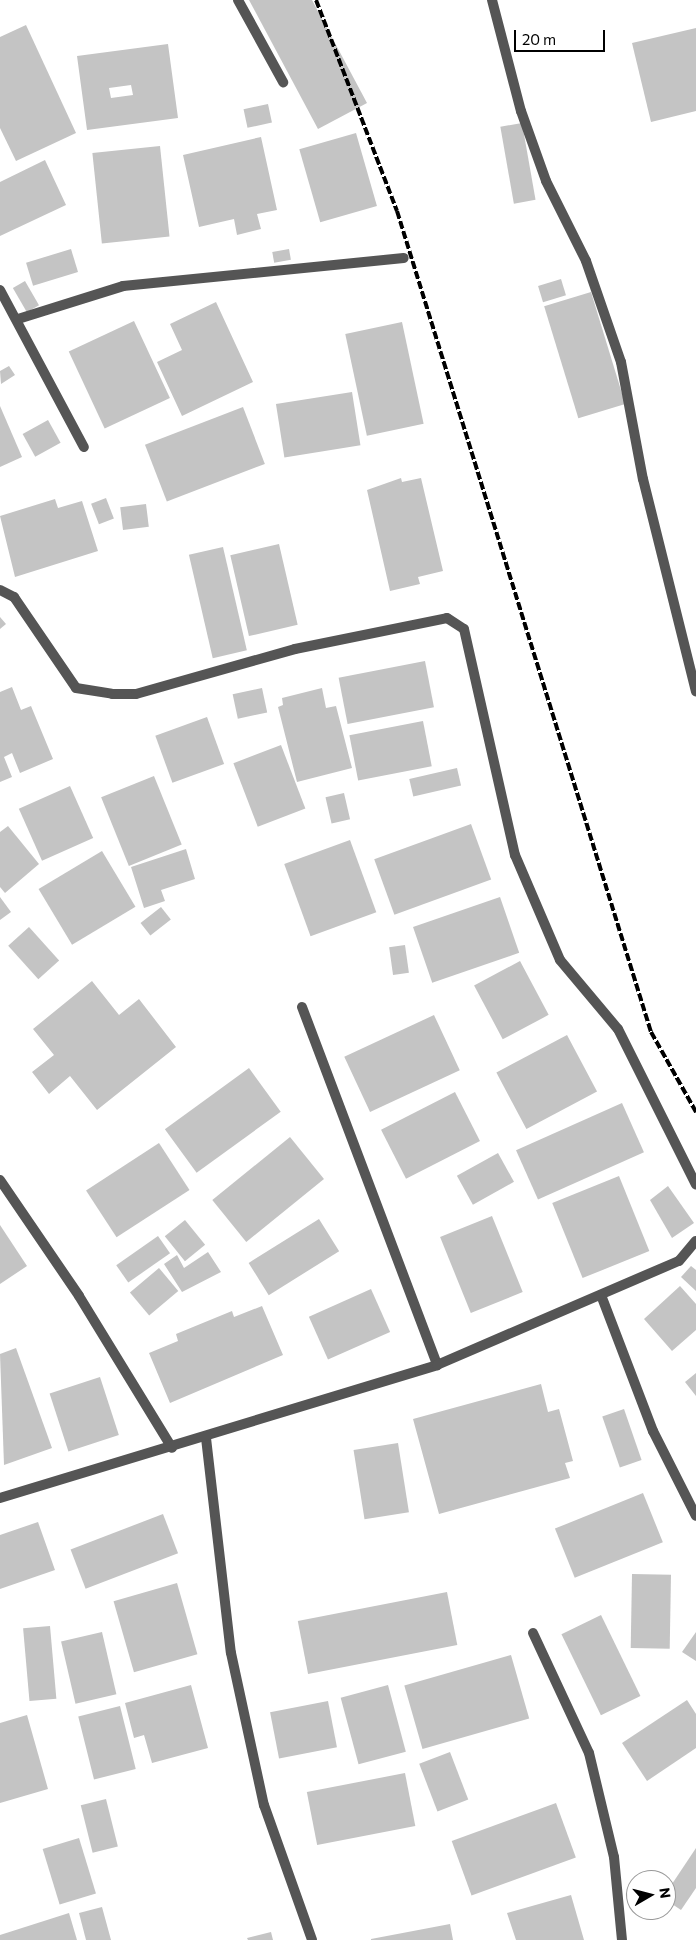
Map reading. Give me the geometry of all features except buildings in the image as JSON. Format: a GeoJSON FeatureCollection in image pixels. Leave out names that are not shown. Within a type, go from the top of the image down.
{"type":"FeatureCollection","features":[{"type":"Feature","properties":{"kind":"street"},"geometry":{"type":"LineString","coordinates":[[238,0],[282,82]]}},
{"type":"Feature","properties":{"kind":"street"},"geometry":{"type":"LineString","coordinates":[[492,0],[520,112],[546,181],[586,261],[621,362],[643,479],[696,691]]}},
{"type":"Feature","properties":{"kind":"street"},"geometry":{"type":"LineString","coordinates":[[18,319],[123,286],[404,258]]}},
{"type":"Feature","properties":{"kind":"street"},"geometry":{"type":"LineString","coordinates":[[0,290],[18,319],[84,447]]}},
{"type":"Feature","properties":{"kind":"street"},"geometry":{"type":"LineString","coordinates":[[0,590],[14,597],[76,688],[112,694],[136,694],[295,649],[447,618],[464,629],[515,855],[560,960],[618,1029],[696,1185]]}},
{"type":"Feature","properties":{"kind":"street"},"geometry":{"type":"LineString","coordinates":[[302,1007],[436,1365]]}},
{"type":"Feature","properties":{"kind":"street"},"geometry":{"type":"LineString","coordinates":[[0,1180],[79,1296],[172,1448]]}},
{"type":"Feature","properties":{"kind":"street"},"geometry":{"type":"LineString","coordinates":[[0,1498],[206,1438],[436,1365],[679,1261],[696,1241]]}},
{"type":"Feature","properties":{"kind":"street"},"geometry":{"type":"LineString","coordinates":[[601,1294],[653,1431],[696,1516]]}},
{"type":"Feature","properties":{"kind":"street"},"geometry":{"type":"LineString","coordinates":[[206,1438],[231,1653],[264,1804],[312,1940]]}},
{"type":"Feature","properties":{"kind":"street"},"geometry":{"type":"LineString","coordinates":[[534,1632],[589,1753],[614,1857],[622,1940]]}},
{"type":"Feature","properties":{"kind":"railway"},"geometry":{"type":"LineString","coordinates":[[316,0],[397,211],[651,1032],[696,1112]]}}]}
